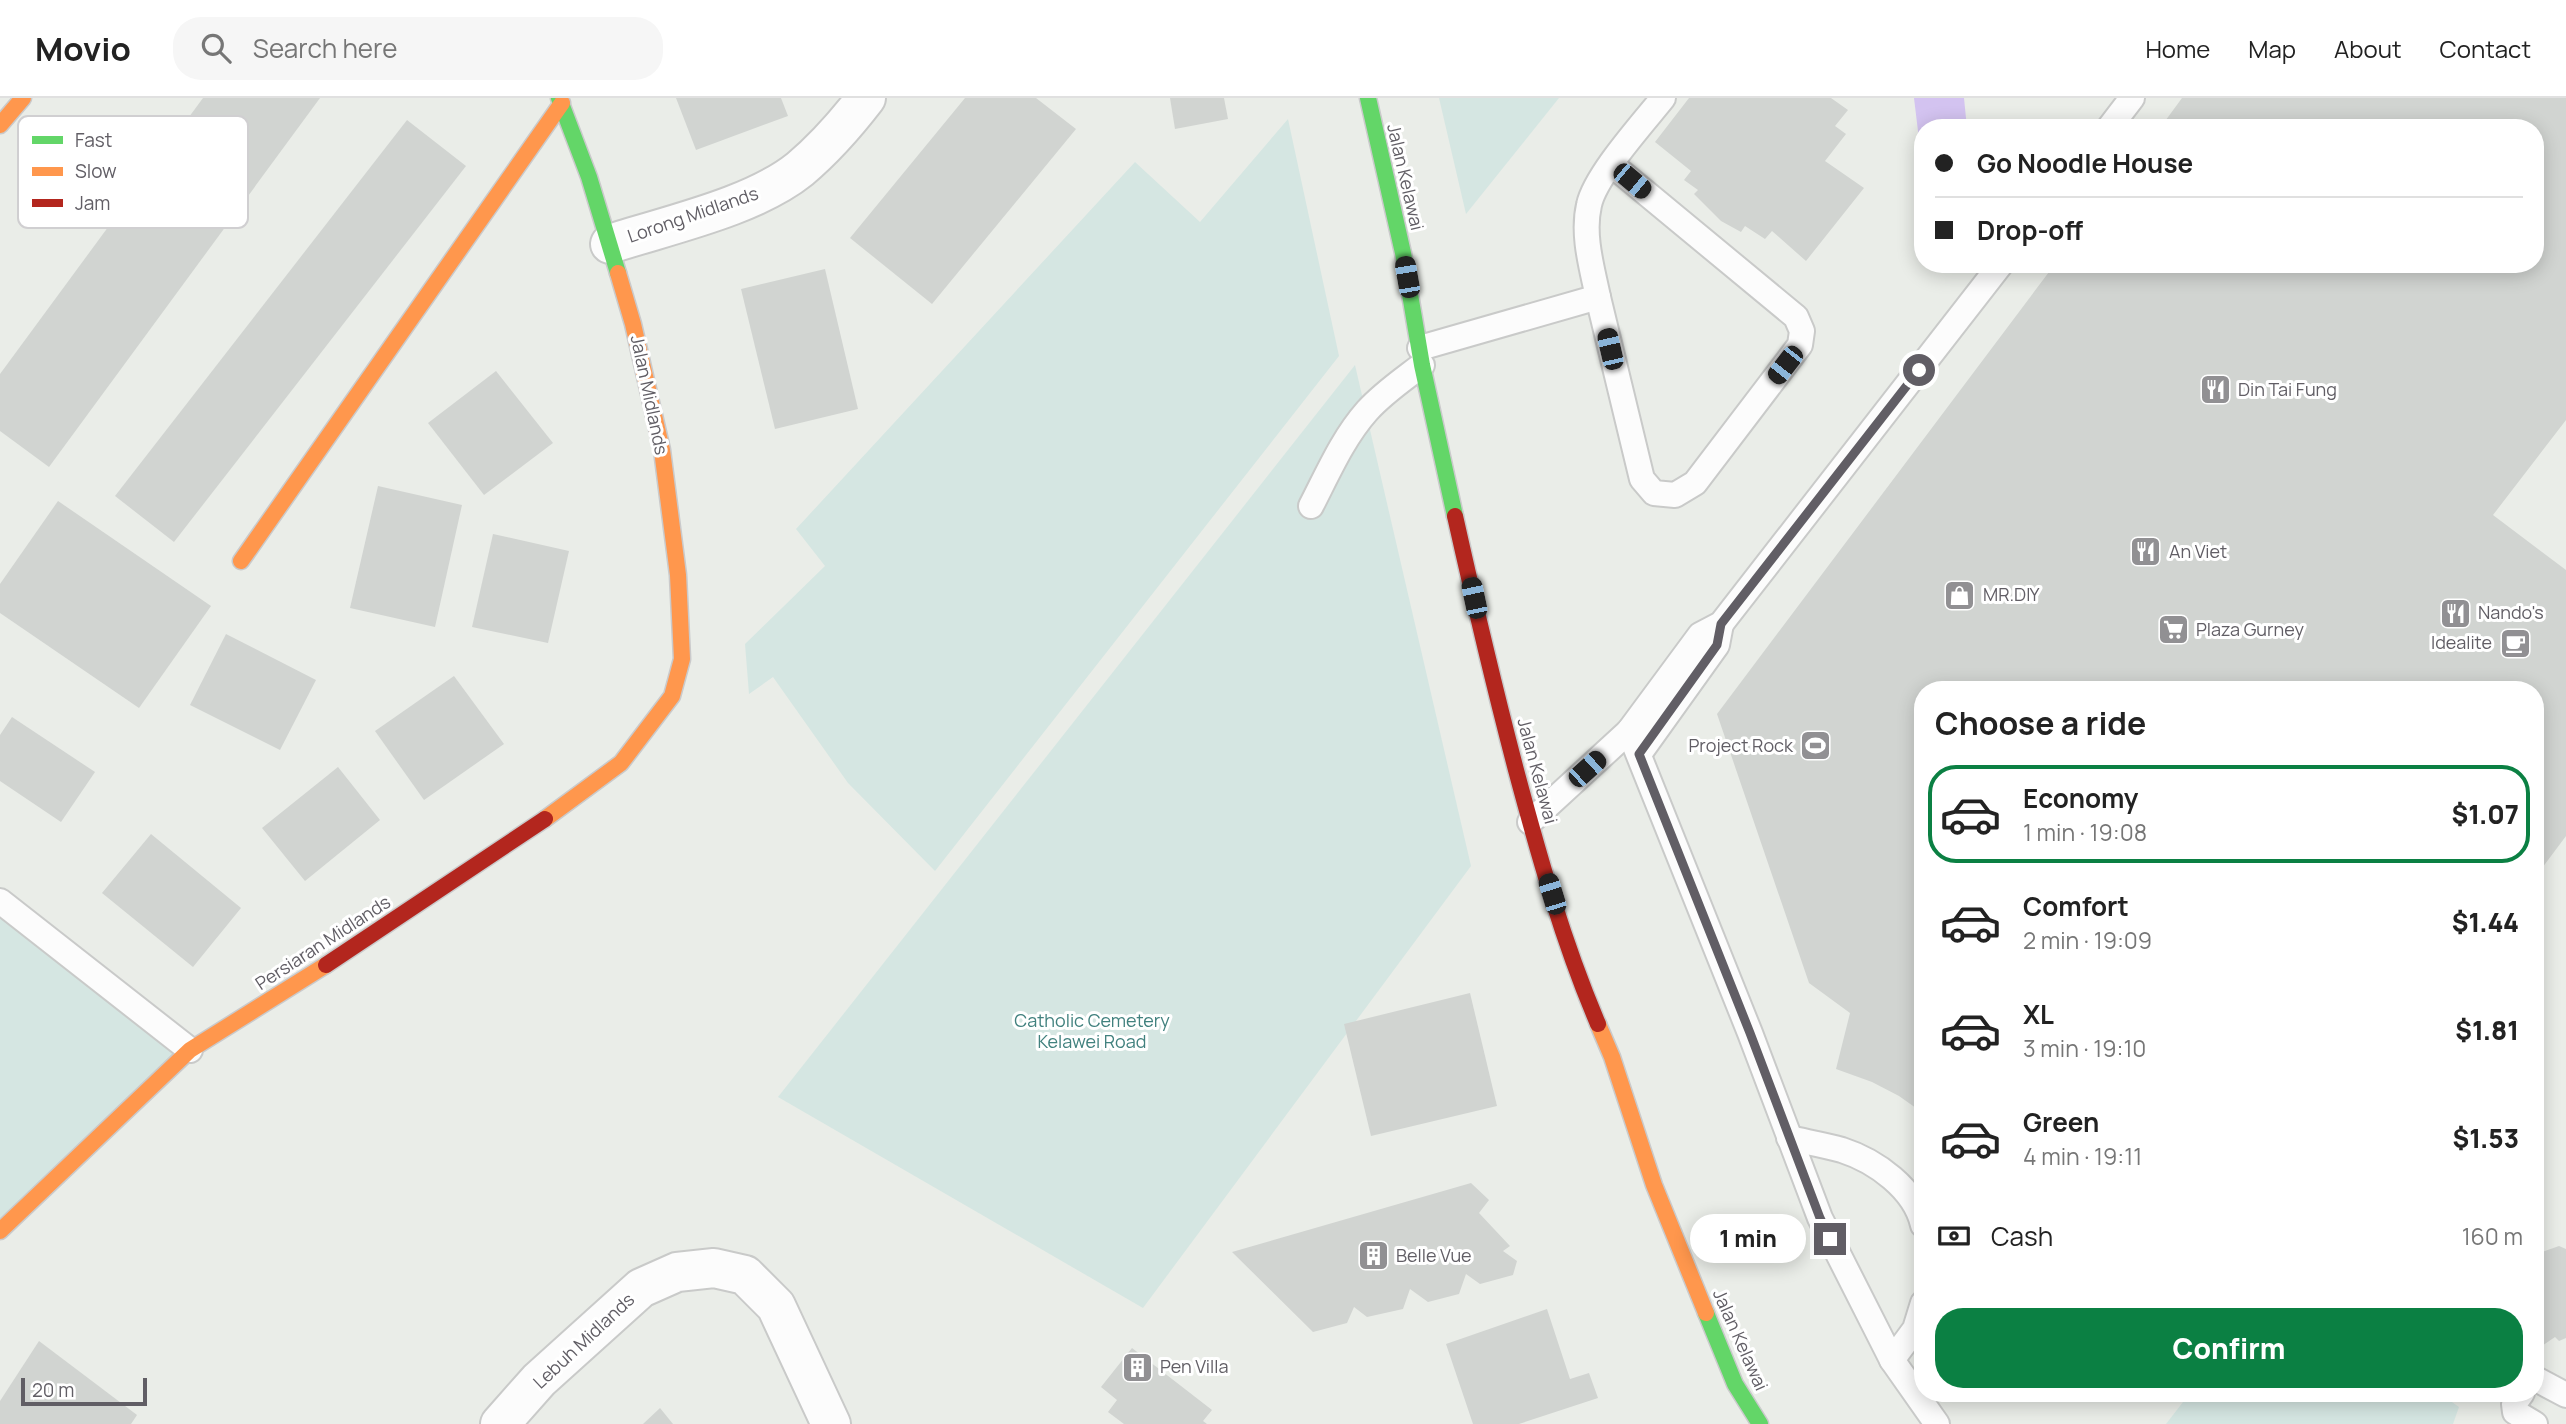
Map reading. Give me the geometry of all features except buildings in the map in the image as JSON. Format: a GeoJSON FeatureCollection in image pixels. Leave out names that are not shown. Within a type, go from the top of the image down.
{"type":"FeatureCollection","features":[{"type":"Feature","properties":{"kind":"street"},"geometry":{"type":"LineString","coordinates":[[0,125],[23,98]]}},
{"type":"Feature","properties":{"kind":"street","name":"Lorong Midlands"},"geometry":{"type":"LineString","coordinates":[[610,244],[750,199],[798,170],[838,134],[866,98]]}},
{"type":"Feature","properties":{"kind":"street","name":"Jalan Kelawai"},"geometry":{"type":"LineString","coordinates":[[1368,98],[1403,253],[1421,356],[1485,650],[1530,822],[1573,965],[1612,1056],[1654,1185],[1734,1384],[1760,1424]]}},
{"type":"Feature","properties":{"kind":"street","name":"Jalan Midlands"},"geometry":{"type":"LineString","coordinates":[[560,100],[610,244],[633,324],[662,450],[678,575],[682,659],[672,696]]}},
{"type":"Feature","properties":{"kind":"street","name":"Jalan Midlands"},"geometry":{"type":"LineString","coordinates":[[241,561],[560,100]]}},
{"type":"Feature","properties":{"kind":"street","name":"Persiaran Midlands"},"geometry":{"type":"LineString","coordinates":[[0,1231],[190,1049],[292,988],[555,813],[621,763],[672,696]]}},
{"type":"Feature","properties":{"kind":"street","name":"Lebuh Midlands"},"geometry":{"type":"LineString","coordinates":[[500,1424],[539,1380],[641,1288],[677,1272],[714,1268],[745,1275],[776,1306],[831,1424]]}},
{"type":"Feature","properties":{"kind":"lane"},"geometry":{"type":"LineString","coordinates":[[1611,164],[1796,317],[1802,331],[1800,345],[1695,482],[1675,495],[1654,493],[1642,479],[1587,247],[1589,205],[1611,164],[1663,98]]}},
{"type":"Feature","properties":{"kind":"lane"},"geometry":{"type":"LineString","coordinates":[[2116,119],[2132,98]]}},
{"type":"Feature","properties":{"kind":"lane"},"geometry":{"type":"LineString","coordinates":[[1530,822],[1629,731],[1700,635],[1721,624],[1994,273]]}},
{"type":"Feature","properties":{"kind":"lane"},"geometry":{"type":"LineString","coordinates":[[1311,506],[1338,451],[1365,413],[1421,356],[1598,297]]}},
{"type":"Feature","properties":{"kind":"lane"},"geometry":{"type":"LineString","coordinates":[[1639,754],[1717,645],[1721,624]]}},
{"type":"Feature","properties":{"kind":"lane"},"geometry":{"type":"LineString","coordinates":[[1629,731],[1750,1033],[1820,1218],[1892,1360],[1914,1391]]}},
{"type":"Feature","properties":{"kind":"lane"},"geometry":{"type":"LineString","coordinates":[[0,901],[190,1049]]}},
{"type":"Feature","properties":{"kind":"lane"},"geometry":{"type":"LineString","coordinates":[[1789,1138],[1843,1151],[1878,1169],[1894,1179],[1910,1196],[1914,1205]]}},
{"type":"Feature","properties":{"kind":"lane"},"geometry":{"type":"LineString","coordinates":[[1892,1360],[1914,1330]]}},
{"type":"Feature","properties":{"kind":"lane"},"geometry":{"type":"LineString","coordinates":[[2544,1383],[2566,1395]]}},
{"type":"Feature","properties":{"kind":"lane"},"geometry":{"type":"LineString","coordinates":[[1922,1402],[1937,1424]]}},
{"type":"Feature","properties":{"kind":"lane"},"geometry":{"type":"LineString","coordinates":[[2515,1402],[2515,1412],[2535,1424]]}},
{"type":"Feature","properties":{"kind":"green space"},"geometry":{"type":"Polygon","coordinates":[[[1439,98],[1559,98],[1466,214],[1439,98]]]}},
{"type":"Feature","properties":{"kind":"green space"},"geometry":{"type":"Polygon","coordinates":[[[1288,119],[1339,356],[935,871],[848,783],[773,677],[749,694],[745,644],[825,566],[796,529],[1135,162],[1200,222],[1288,119]]]}},
{"type":"Feature","properties":{"kind":"green space","name":"Catholic Cemetery Kelawei Road"},"geometry":{"type":"Polygon","coordinates":[[[1355,365],[1471,866],[1143,1308],[778,1097],[1355,365]]]}},
{"type":"Feature","properties":{"kind":"green space"},"geometry":{"type":"Polygon","coordinates":[[[0,901],[190,1050],[0,1231],[0,901]]]}},
{"type":"Feature","properties":{"kind":"green space"},"geometry":{"type":"Polygon","coordinates":[[[2183,1402],[2452,1402],[2459,1407],[2453,1424],[2166,1424],[2183,1402]]]}},
{"type":"Feature","properties":{"kind":"shaded area"},"geometry":{"type":"Polygon","coordinates":[[[1914,98],[1964,98],[1966,119],[1917,119],[1914,98]]]}},
{"type":"Feature","properties":{"kind":"traffic: fast"},"geometry":{"type":"LineString","coordinates":[[559,98],[589,177],[618,273]]}},
{"type":"Feature","properties":{"kind":"traffic: fast"},"geometry":{"type":"LineString","coordinates":[[1368,98],[1403,253],[1422,365],[1455,516]]}},
{"type":"Feature","properties":{"kind":"traffic: fast"},"geometry":{"type":"LineString","coordinates":[[1706,1313],[1735,1384],[1760,1424]]}},
{"type":"Feature","properties":{"kind":"traffic: slow"},"geometry":{"type":"LineString","coordinates":[[0,125],[23,98]]}},
{"type":"Feature","properties":{"kind":"traffic: slow"},"geometry":{"type":"LineString","coordinates":[[241,561],[562,103]]}},
{"type":"Feature","properties":{"kind":"traffic: slow"},"geometry":{"type":"LineString","coordinates":[[545,819],[621,763],[672,696],[682,659],[678,575],[662,450],[633,324],[618,273]]}},
{"type":"Feature","properties":{"kind":"traffic: slow"},"geometry":{"type":"LineString","coordinates":[[0,1231],[190,1050],[326,965]]}},
{"type":"Feature","properties":{"kind":"traffic: slow"},"geometry":{"type":"LineString","coordinates":[[1598,1024],[1612,1057],[1654,1185],[1706,1313]]}},
{"type":"Feature","properties":{"kind":"traffic: jam"},"geometry":{"type":"LineString","coordinates":[[1455,516],[1500,707],[1552,898],[1598,1024]]}},
{"type":"Feature","properties":{"kind":"traffic: jam"},"geometry":{"type":"LineString","coordinates":[[326,965],[545,819]]}},
{"type":"Feature","properties":{"kind":"place","name":"Din Tai Fung"},"geometry":{"type":"Point","coordinates":[2215,390]}},
{"type":"Feature","properties":{"kind":"place","name":"An Viet"},"geometry":{"type":"Point","coordinates":[2146,552]}},
{"type":"Feature","properties":{"kind":"place","name":"MR.DIY"},"geometry":{"type":"Point","coordinates":[1960,595]}},
{"type":"Feature","properties":{"kind":"place","name":"Nando's"},"geometry":{"type":"Point","coordinates":[2455,613]}},
{"type":"Feature","properties":{"kind":"place","name":"Plaza Gurney"},"geometry":{"type":"Point","coordinates":[2173,630]}},
{"type":"Feature","properties":{"kind":"place","name":"Idealite"},"geometry":{"type":"Point","coordinates":[2515,643]}},
{"type":"Feature","properties":{"kind":"place","name":"Project Rock"},"geometry":{"type":"Point","coordinates":[1816,746]}},
{"type":"Feature","properties":{"kind":"place","name":"Belle Vue"},"geometry":{"type":"Point","coordinates":[1373,1256]}},
{"type":"Feature","properties":{"kind":"place","name":"Pen Villa"},"geometry":{"type":"Point","coordinates":[1137,1367]}},
{"type":"Feature","properties":{"kind":"route"},"geometry":{"type":"LineString","coordinates":[[1830,1239],[1639,754],[1717,645],[1721,624],[1919,370]]}}]}
